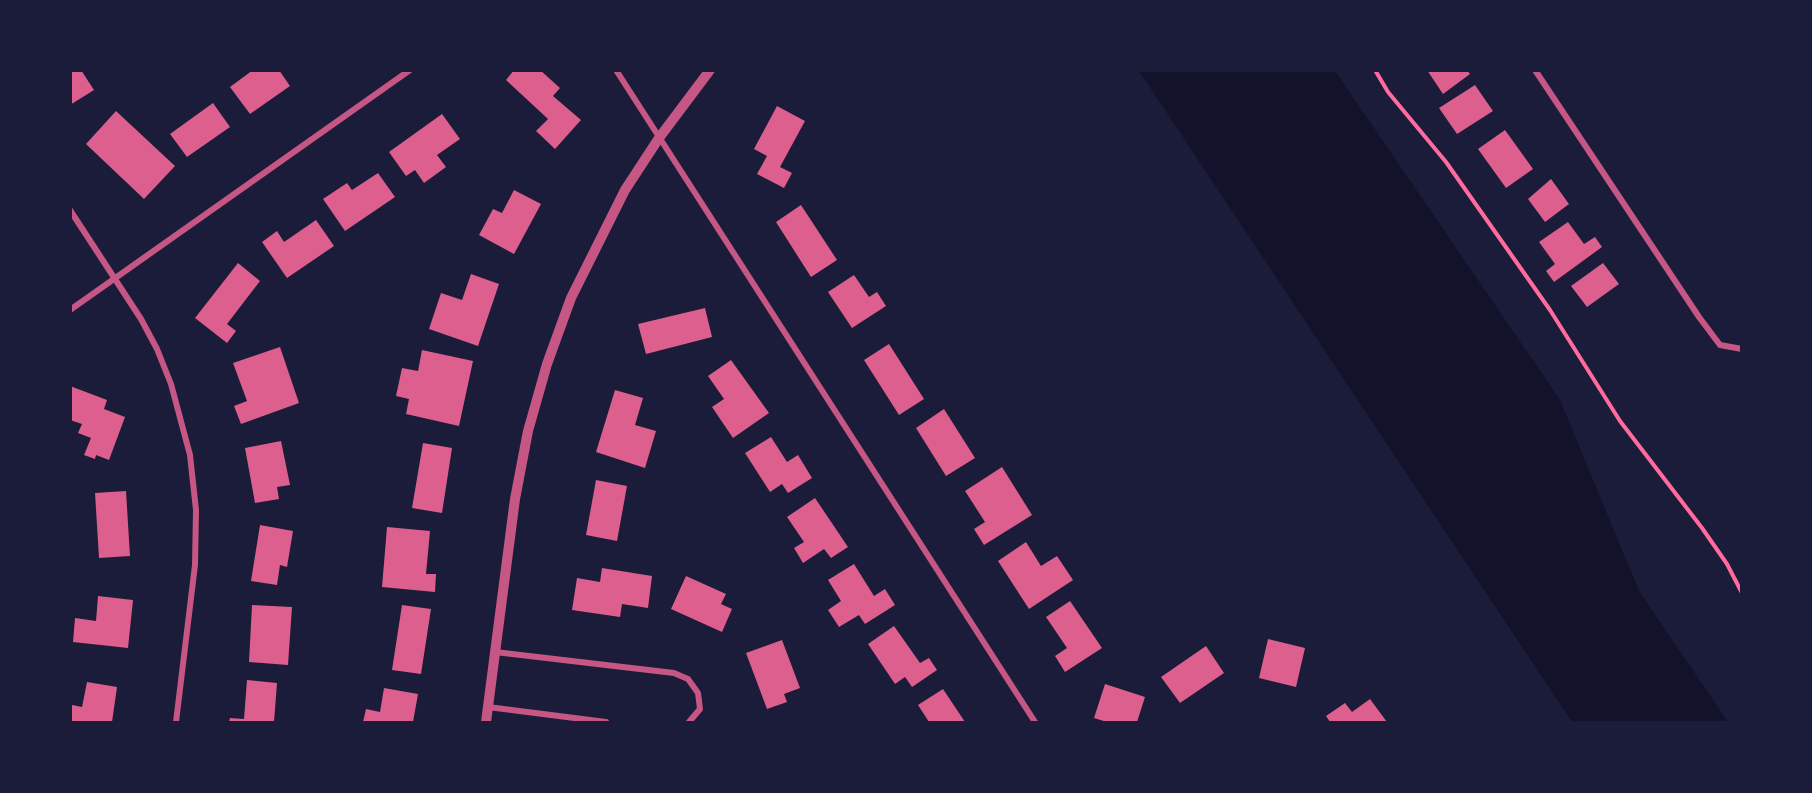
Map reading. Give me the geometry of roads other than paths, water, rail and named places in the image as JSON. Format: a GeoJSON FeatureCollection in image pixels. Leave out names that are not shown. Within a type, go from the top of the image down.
{"type":"FeatureCollection","features":[{"type":"Feature","properties":{"kind":"street"},"geometry":{"type":"LineString","coordinates":[[70,310],[410,70]]}},
{"type":"Feature","properties":{"kind":"street"},"geometry":{"type":"LineString","coordinates":[[616,70],[1035,723]]}},
{"type":"Feature","properties":{"kind":"street"},"geometry":{"type":"LineString","coordinates":[[486,723],[514,499],[528,431],[547,364],[571,298],[600,235],[659,138],[710,70]]}},
{"type":"Feature","properties":{"kind":"street"},"geometry":{"type":"LineString","coordinates":[[1535,70],[1699,317],[1720,345],[1742,349]]}},
{"type":"Feature","properties":{"kind":"street"},"geometry":{"type":"LineString","coordinates":[[70,210],[116,279],[157,349],[171,384],[190,455],[196,510],[195,565],[176,723]]}},
{"type":"Feature","properties":{"kind":"street"},"geometry":{"type":"LineString","coordinates":[[495,652],[674,673],[688,679],[698,693],[700,709],[689,723]]}},
{"type":"Feature","properties":{"kind":"street"},"geometry":{"type":"LineString","coordinates":[[488,707],[606,723]]}}]}
